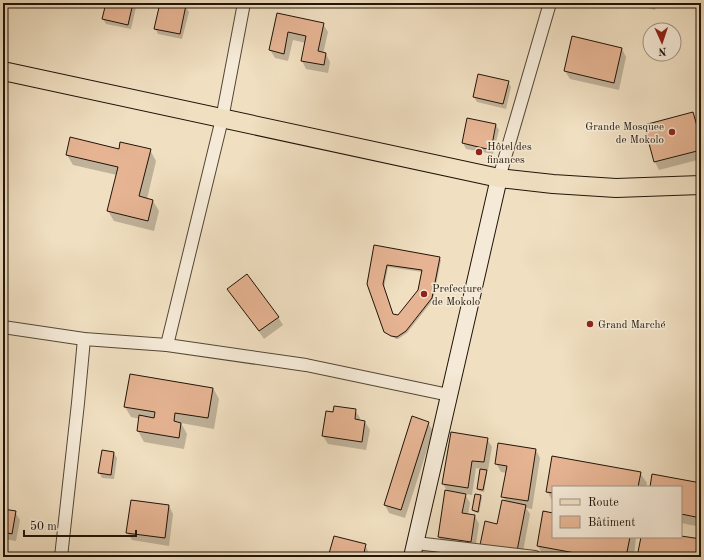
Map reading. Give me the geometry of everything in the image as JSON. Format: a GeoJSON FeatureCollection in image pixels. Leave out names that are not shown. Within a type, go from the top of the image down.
{"type":"FeatureCollection","features":[{"type":"Feature","properties":{"kind":"main road"},"geometry":{"type":"LineString","coordinates":[[3,71],[499,178],[553,184],[616,188],[701,185]]}},
{"type":"Feature","properties":{"kind":"street"},"geometry":{"type":"LineString","coordinates":[[167,345],[222,119],[244,3]]}},
{"type":"Feature","properties":{"kind":"street"},"geometry":{"type":"LineString","coordinates":[[535,557],[414,550],[499,178],[550,3]]}},
{"type":"Feature","properties":{"kind":"street"},"geometry":{"type":"LineString","coordinates":[[3,327],[84,338],[167,345],[306,366],[449,395]]}},
{"type":"Feature","properties":{"kind":"street"},"geometry":{"type":"LineString","coordinates":[[61,557],[84,338]]}},
{"type":"Feature","properties":{"kind":"building"},"geometry":{"type":"Polygon","coordinates":[[[106,3],[133,3],[128,25],[102,19],[106,3]]]}},
{"type":"Feature","properties":{"kind":"building"},"geometry":{"type":"Polygon","coordinates":[[[160,3],[176,3],[186,5],[180,34],[154,29],[160,3]]]}},
{"type":"Feature","properties":{"kind":"building"},"geometry":{"type":"Polygon","coordinates":[[[277,13],[324,23],[318,51],[326,53],[324,65],[301,61],[306,36],[288,32],[284,54],[269,50],[277,13]]]}},
{"type":"Feature","properties":{"kind":"building"},"geometry":{"type":"Polygon","coordinates":[[[572,36],[622,48],[614,83],[564,71],[572,36]]]}},
{"type":"Feature","properties":{"kind":"building"},"geometry":{"type":"Polygon","coordinates":[[[478,74],[509,81],[503,104],[473,97],[478,74]]]}},
{"type":"Feature","properties":{"kind":"building","name":"Grande Mosquee de Mokolo"},"geometry":{"type":"Polygon","coordinates":[[[693,112],[701,140],[701,150],[654,162],[644,125],[693,112]]]}},
{"type":"Feature","properties":{"kind":"building"},"geometry":{"type":"Polygon","coordinates":[[[467,118],[496,124],[491,150],[462,143],[467,118]]]}},
{"type":"Feature","properties":{"kind":"building"},"geometry":{"type":"Polygon","coordinates":[[[70,137],[119,149],[120,142],[151,149],[139,196],[153,200],[148,221],[107,211],[118,167],[66,155],[70,137]]]}},
{"type":"Feature","properties":{"kind":"building","name":"Prefecture de Mokolo"},"geometry":{"type":"Polygon","coordinates":[[[374,245],[440,257],[432,298],[406,331],[397,337],[391,336],[384,332],[367,284],[374,245]],[[387,265],[383,284],[393,314],[398,315],[418,290],[422,270],[387,265]]]}},
{"type":"Feature","properties":{"kind":"building"},"geometry":{"type":"Polygon","coordinates":[[[247,274],[279,317],[259,331],[227,289],[247,274]]]}},
{"type":"Feature","properties":{"kind":"building"},"geometry":{"type":"Polygon","coordinates":[[[130,374],[213,388],[208,418],[175,413],[174,421],[181,423],[179,438],[137,431],[139,415],[154,418],[155,412],[124,407],[130,374]]]}},
{"type":"Feature","properties":{"kind":"building"},"geometry":{"type":"Polygon","coordinates":[[[334,406],[356,409],[355,419],[365,421],[362,442],[322,436],[326,411],[333,412],[334,406]]]}},
{"type":"Feature","properties":{"kind":"building"},"geometry":{"type":"Polygon","coordinates":[[[412,416],[429,422],[401,510],[384,505],[412,416]]]}},
{"type":"Feature","properties":{"kind":"building"},"geometry":{"type":"Polygon","coordinates":[[[451,432],[488,438],[484,462],[472,461],[468,488],[442,484],[451,432]]]}},
{"type":"Feature","properties":{"kind":"building"},"geometry":{"type":"Polygon","coordinates":[[[498,443],[536,449],[528,501],[501,497],[507,466],[495,464],[498,443]]]}},
{"type":"Feature","properties":{"kind":"building"},"geometry":{"type":"Polygon","coordinates":[[[102,450],[114,452],[111,475],[98,473],[102,450]]]}},
{"type":"Feature","properties":{"kind":"building"},"geometry":{"type":"Polygon","coordinates":[[[552,456],[641,472],[638,486],[552,486],[552,493],[546,492],[552,456]]]}},
{"type":"Feature","properties":{"kind":"building"},"geometry":{"type":"Polygon","coordinates":[[[480,469],[487,470],[483,490],[477,489],[480,469]]]}},
{"type":"Feature","properties":{"kind":"building"},"geometry":{"type":"Polygon","coordinates":[[[652,474],[701,483],[701,518],[682,514],[682,486],[650,486],[652,474]]]}},
{"type":"Feature","properties":{"kind":"building"},"geometry":{"type":"Polygon","coordinates":[[[445,490],[466,494],[462,513],[475,515],[471,542],[438,537],[445,490]]]}},
{"type":"Feature","properties":{"kind":"building"},"geometry":{"type":"Polygon","coordinates":[[[475,494],[481,495],[478,512],[472,510],[475,494]]]}},
{"type":"Feature","properties":{"kind":"building"},"geometry":{"type":"Polygon","coordinates":[[[131,500],[169,505],[165,538],[126,533],[131,500]]]}},
{"type":"Feature","properties":{"kind":"building"},"geometry":{"type":"Polygon","coordinates":[[[502,500],[526,505],[517,551],[480,545],[485,521],[497,524],[502,500]]]}},
{"type":"Feature","properties":{"kind":"building"},"geometry":{"type":"Polygon","coordinates":[[[3,509],[16,511],[12,534],[3,532],[3,509]]]}},
{"type":"Feature","properties":{"kind":"building"},"geometry":{"type":"Polygon","coordinates":[[[543,511],[552,513],[552,538],[630,538],[626,557],[597,557],[537,546],[543,511]]]}},
{"type":"Feature","properties":{"kind":"building"},"geometry":{"type":"Polygon","coordinates":[[[334,536],[366,544],[363,557],[328,557],[334,536]]]}},
{"type":"Feature","properties":{"kind":"building"},"geometry":{"type":"Polygon","coordinates":[[[682,536],[701,539],[701,557],[637,557],[641,538],[682,538],[682,536]]]}},
{"type":"Feature","properties":{"kind":"place","name":"Grande Mosquee de Mokolo"},"geometry":{"type":"Point","coordinates":[672,132]}},
{"type":"Feature","properties":{"kind":"place","name":"Hôtel des finances"},"geometry":{"type":"Point","coordinates":[479,152]}},
{"type":"Feature","properties":{"kind":"place","name":"Prefecture de Mokolo"},"geometry":{"type":"Point","coordinates":[424,294]}},
{"type":"Feature","properties":{"kind":"place","name":"Grand Marché"},"geometry":{"type":"Point","coordinates":[590,324]}}]}
